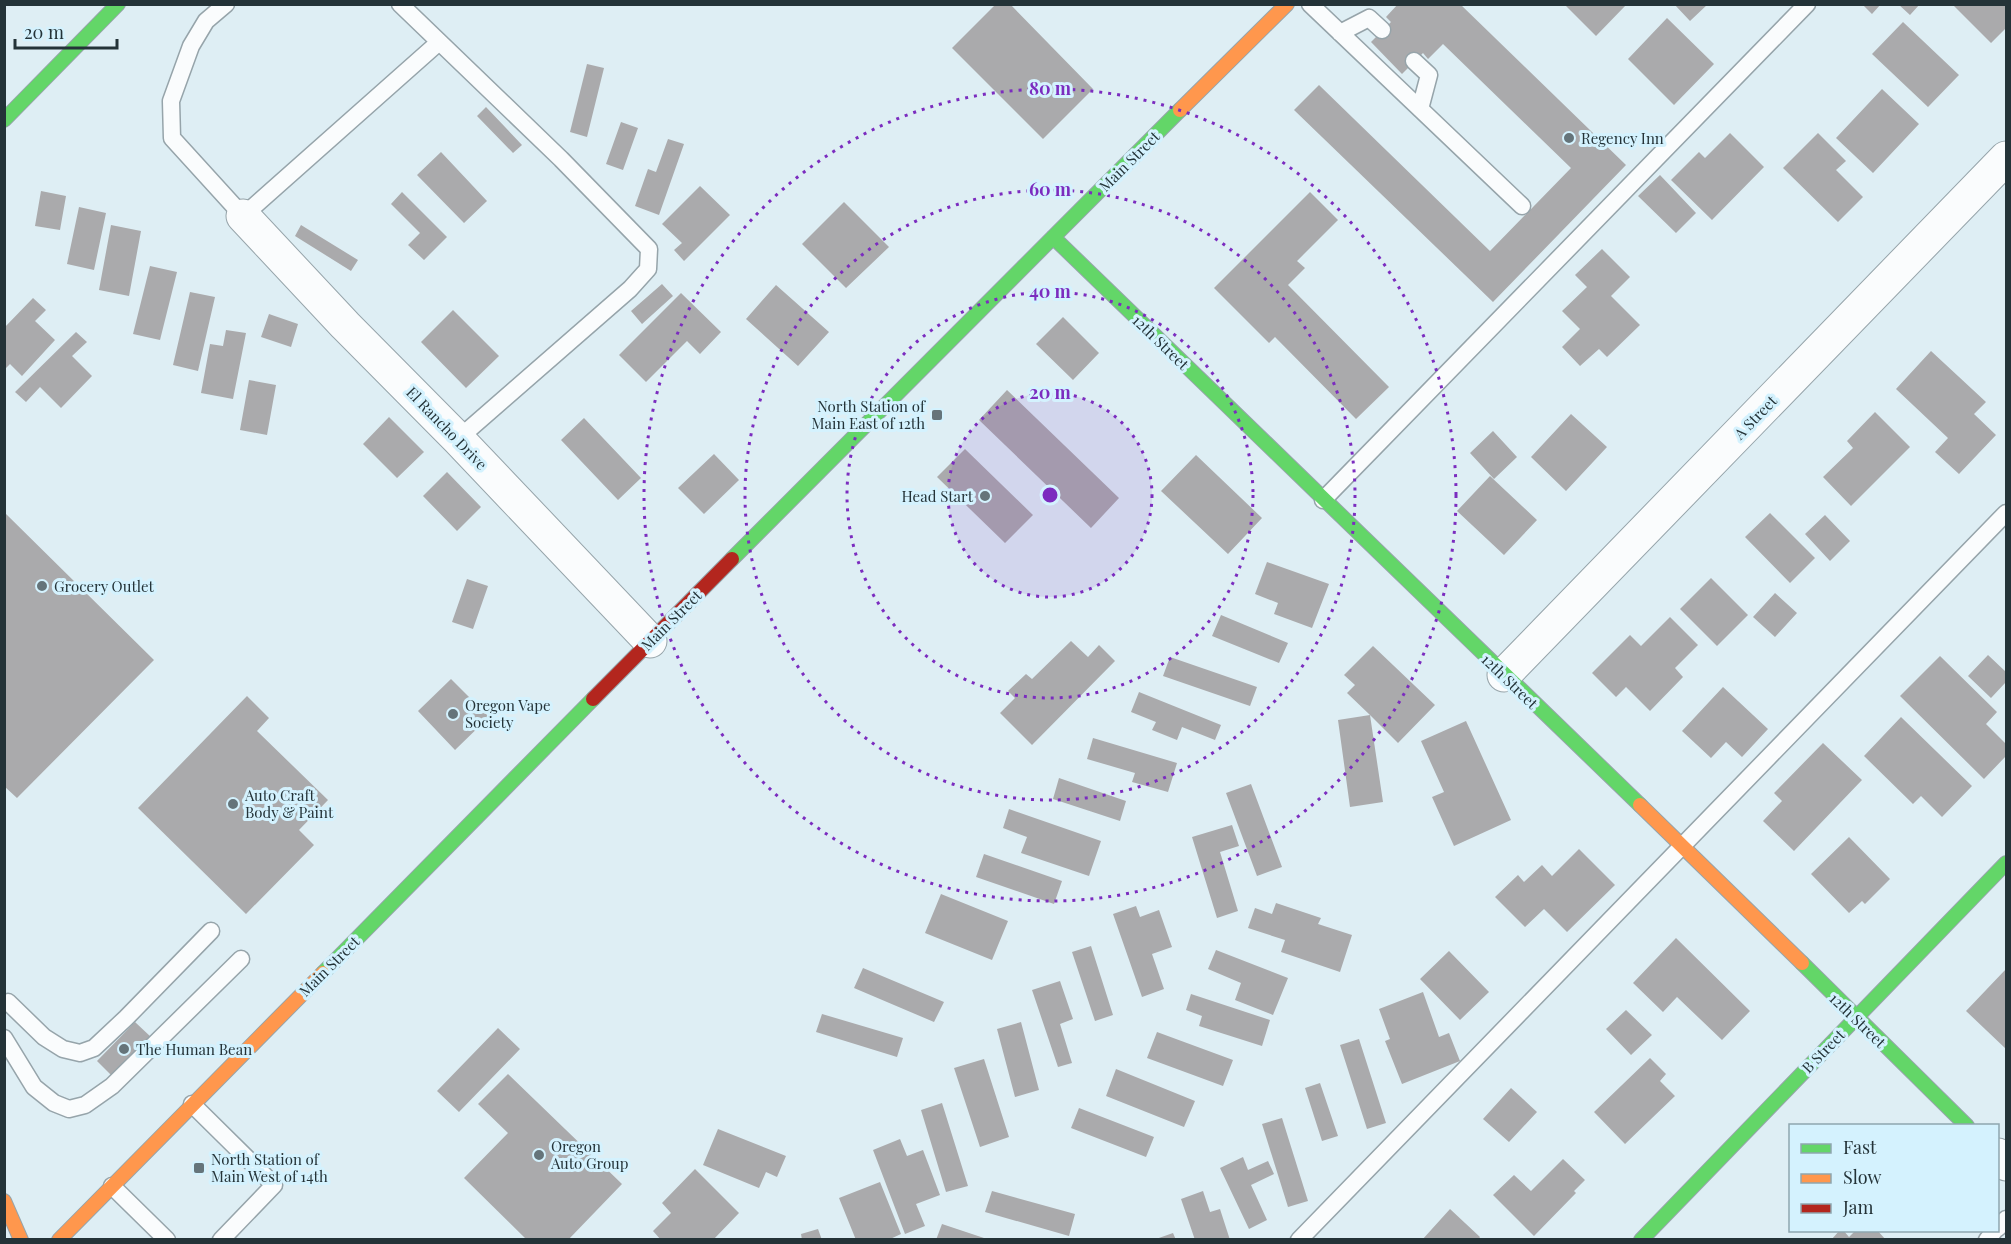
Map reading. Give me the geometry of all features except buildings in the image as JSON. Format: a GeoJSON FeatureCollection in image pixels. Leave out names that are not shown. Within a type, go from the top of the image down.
{"type":"FeatureCollection","features":[{"type":"Feature","properties":{"kind":"main road"},"geometry":{"type":"LineString","coordinates":[[4,120],[118,4]]}},
{"type":"Feature","properties":{"kind":"main road","name":"Main Street"},"geometry":{"type":"LineString","coordinates":[[59,1239],[650,641],[1287,4]]}},
{"type":"Feature","properties":{"kind":"main road","name":"12th Street"},"geometry":{"type":"LineString","coordinates":[[1053,237],[1966,1124]]}},
{"type":"Feature","properties":{"kind":"main road","name":"B Street"},"geometry":{"type":"LineString","coordinates":[[1641,1239],[2007,863]]}},
{"type":"Feature","properties":{"kind":"main road"},"geometry":{"type":"LineString","coordinates":[[4,1201],[21,1239]]}},
{"type":"Feature","properties":{"kind":"street","name":"A Street"},"geometry":{"type":"LineString","coordinates":[[1504,675],[2007,158]]}},
{"type":"Feature","properties":{"kind":"street","name":"El Rancho Drive"},"geometry":{"type":"LineString","coordinates":[[243,216],[650,641]]}},
{"type":"Feature","properties":{"kind":"lane"},"geometry":{"type":"LineString","coordinates":[[400,4],[561,159],[649,249],[648,269],[630,290],[458,439]]}},
{"type":"Feature","properties":{"kind":"lane"},"geometry":{"type":"LineString","coordinates":[[1310,4],[1522,206]]}},
{"type":"Feature","properties":{"kind":"lane"},"geometry":{"type":"LineString","coordinates":[[1323,500],[1807,4]]}},
{"type":"Feature","properties":{"kind":"lane"},"geometry":{"type":"LineString","coordinates":[[224,5],[206,21],[191,46],[171,101],[172,138],[243,216],[438,43]]}},
{"type":"Feature","properties":{"kind":"lane"},"geometry":{"type":"LineString","coordinates":[[1340,33],[1369,18],[1382,30]]}},
{"type":"Feature","properties":{"kind":"lane"},"geometry":{"type":"LineString","coordinates":[[1414,61],[1429,75],[1420,109]]}},
{"type":"Feature","properties":{"kind":"lane"},"geometry":{"type":"LineString","coordinates":[[1299,1239],[2007,513]]}},
{"type":"Feature","properties":{"kind":"lane"},"geometry":{"type":"LineString","coordinates":[[8,1002],[44,1037],[63,1050],[80,1053],[94,1048],[211,931]]}},
{"type":"Feature","properties":{"kind":"lane"},"geometry":{"type":"LineString","coordinates":[[4,1038],[34,1087],[54,1103],[69,1109],[85,1106],[112,1086],[241,959]]}},
{"type":"Feature","properties":{"kind":"lane"},"geometry":{"type":"LineString","coordinates":[[192,1104],[274,1185],[221,1239]]}},
{"type":"Feature","properties":{"kind":"lane"},"geometry":{"type":"LineString","coordinates":[[112,1186],[167,1239]]}},
{"type":"Feature","properties":{"kind":"traffic: fast"},"geometry":{"type":"LineString","coordinates":[[4,120],[118,4]]}},
{"type":"Feature","properties":{"kind":"traffic: fast"},"geometry":{"type":"LineString","coordinates":[[732,559],[1180,110]]}},
{"type":"Feature","properties":{"kind":"traffic: fast"},"geometry":{"type":"LineString","coordinates":[[1053,237],[1640,805]]}},
{"type":"Feature","properties":{"kind":"traffic: fast"},"geometry":{"type":"LineString","coordinates":[[323,973],[593,699]]}},
{"type":"Feature","properties":{"kind":"traffic: fast"},"geometry":{"type":"LineString","coordinates":[[1641,1240],[2006,863]]}},
{"type":"Feature","properties":{"kind":"traffic: fast"},"geometry":{"type":"LineString","coordinates":[[1802,963],[1965,1124]]}},
{"type":"Feature","properties":{"kind":"traffic: slow"},"geometry":{"type":"LineString","coordinates":[[1180,110],[1287,4]]}},
{"type":"Feature","properties":{"kind":"traffic: slow"},"geometry":{"type":"LineString","coordinates":[[1640,805],[1802,963]]}},
{"type":"Feature","properties":{"kind":"traffic: slow"},"geometry":{"type":"LineString","coordinates":[[59,1240],[323,973]]}},
{"type":"Feature","properties":{"kind":"traffic: slow"},"geometry":{"type":"LineString","coordinates":[[4,1201],[21,1240]]}},
{"type":"Feature","properties":{"kind":"traffic: jam"},"geometry":{"type":"LineString","coordinates":[[593,699],[732,559]]}},
{"type":"Feature","properties":{"kind":"place","name":"Regency Inn"},"geometry":{"type":"Point","coordinates":[1569,138]}},
{"type":"Feature","properties":{"kind":"place","name":"North Station of Main East of 12th"},"geometry":{"type":"Point","coordinates":[937,415]}},
{"type":"Feature","properties":{"kind":"place","name":"Head Start"},"geometry":{"type":"Point","coordinates":[985,496]}},
{"type":"Feature","properties":{"kind":"place","name":"Grocery Outlet"},"geometry":{"type":"Point","coordinates":[42,586]}},
{"type":"Feature","properties":{"kind":"place","name":"Oregon Vape Society"},"geometry":{"type":"Point","coordinates":[453,714]}},
{"type":"Feature","properties":{"kind":"place","name":"Auto Craft Body & Paint"},"geometry":{"type":"Point","coordinates":[233,804]}},
{"type":"Feature","properties":{"kind":"place","name":"The Human Bean"},"geometry":{"type":"Point","coordinates":[124,1049]}},
{"type":"Feature","properties":{"kind":"place","name":"Oregon Auto Group"},"geometry":{"type":"Point","coordinates":[539,1155]}},
{"type":"Feature","properties":{"kind":"place","name":"North Station of Main West of 14th"},"geometry":{"type":"Point","coordinates":[199,1168]}}]}
